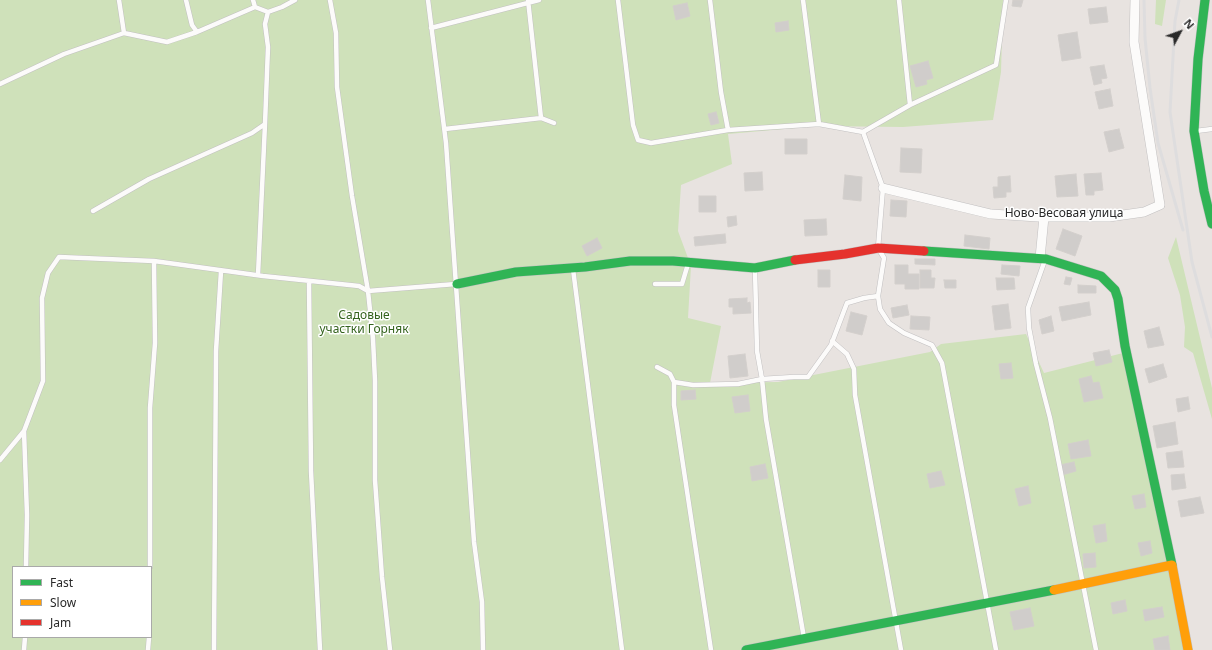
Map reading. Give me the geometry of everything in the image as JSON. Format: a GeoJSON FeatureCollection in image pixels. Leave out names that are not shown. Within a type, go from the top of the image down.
{"type":"FeatureCollection","features":[{"type":"Feature","properties":{"kind":"street","name":"Ново-Весовая улица"},"geometry":{"type":"LineString","coordinates":[[883,188],[991,214],[1044,217],[1109,216],[1144,212],[1160,205],[1134,42],[1136,0]]}},
{"type":"Feature","properties":{"kind":"street"},"geometry":{"type":"LineString","coordinates":[[1205,0],[1198,59],[1194,131],[1204,191],[1212,224]]}},
{"type":"Feature","properties":{"kind":"street"},"geometry":{"type":"LineString","coordinates":[[1043,259],[1044,217]]}},
{"type":"Feature","properties":{"kind":"street"},"geometry":{"type":"LineString","coordinates":[[457,284],[516,272],[573,268],[630,261],[688,262],[755,268],[798,259],[845,254],[878,248],[1043,259],[1101,276],[1115,290],[1118,299],[1125,346],[1172,565],[1188,650]]}},
{"type":"Feature","properties":{"kind":"street"},"geometry":{"type":"LineString","coordinates":[[746,650],[1082,585],[1172,565]]}},
{"type":"Feature","properties":{"kind":"lane"},"geometry":{"type":"LineString","coordinates":[[118,0],[124,33]]}},
{"type":"Feature","properties":{"kind":"lane"},"geometry":{"type":"LineString","coordinates":[[186,0],[192,25],[197,32]]}},
{"type":"Feature","properties":{"kind":"lane"},"geometry":{"type":"LineString","coordinates":[[253,0],[255,7]]}},
{"type":"Feature","properties":{"kind":"lane"},"geometry":{"type":"LineString","coordinates":[[0,84],[64,54],[124,33],[167,42],[197,32],[255,7],[268,12],[295,0]]}},
{"type":"Feature","properties":{"kind":"lane"},"geometry":{"type":"LineString","coordinates":[[330,0],[336,33],[337,87],[352,196],[368,291],[373,339],[375,381],[375,480],[382,577],[390,650]]}},
{"type":"Feature","properties":{"kind":"lane"},"geometry":{"type":"LineString","coordinates":[[428,0],[445,129],[474,542],[482,602],[483,650]]}},
{"type":"Feature","properties":{"kind":"lane"},"geometry":{"type":"LineString","coordinates":[[431,28],[528,1],[539,0]]}},
{"type":"Feature","properties":{"kind":"lane"},"geometry":{"type":"LineString","coordinates":[[618,0],[632,125],[638,140],[651,143],[728,130],[819,124],[864,132],[910,105],[996,65],[1006,0]]}},
{"type":"Feature","properties":{"kind":"lane"},"geometry":{"type":"LineString","coordinates":[[710,0],[721,92],[728,130]]}},
{"type":"Feature","properties":{"kind":"lane"},"geometry":{"type":"LineString","coordinates":[[804,0],[819,124]]}},
{"type":"Feature","properties":{"kind":"lane"},"geometry":{"type":"LineString","coordinates":[[899,0],[910,105]]}},
{"type":"Feature","properties":{"kind":"lane"},"geometry":{"type":"LineString","coordinates":[[528,1],[542,118]]}},
{"type":"Feature","properties":{"kind":"lane"},"geometry":{"type":"LineString","coordinates":[[258,276],[268,47],[265,24],[268,12]]}},
{"type":"Feature","properties":{"kind":"lane"},"geometry":{"type":"LineString","coordinates":[[445,129],[542,118],[554,123]]}},
{"type":"Feature","properties":{"kind":"lane"},"geometry":{"type":"LineString","coordinates":[[93,210],[148,179],[252,133],[265,124]]}},
{"type":"Feature","properties":{"kind":"lane"},"geometry":{"type":"LineString","coordinates":[[1194,131],[1212,129]]}},
{"type":"Feature","properties":{"kind":"lane"},"geometry":{"type":"LineString","coordinates":[[864,132],[883,188],[878,248],[884,258],[878,296],[880,309],[889,323],[904,333],[932,345],[942,363],[996,650]]}},
{"type":"Feature","properties":{"kind":"lane"},"geometry":{"type":"LineString","coordinates":[[0,460],[24,431],[43,381],[42,298],[48,273],[60,257],[154,261],[258,276],[359,286],[368,291],[457,284]]}},
{"type":"Feature","properties":{"kind":"lane"},"geometry":{"type":"LineString","coordinates":[[1043,259],[1028,308],[1029,328],[1036,364],[1050,418],[1096,650]]}},
{"type":"Feature","properties":{"kind":"lane"},"geometry":{"type":"LineString","coordinates":[[150,566],[150,408],[155,343],[154,261]]}},
{"type":"Feature","properties":{"kind":"lane"},"geometry":{"type":"LineString","coordinates":[[655,284],[682,284],[688,262]]}},
{"type":"Feature","properties":{"kind":"lane"},"geometry":{"type":"LineString","coordinates":[[573,268],[622,650]]}},
{"type":"Feature","properties":{"kind":"lane"},"geometry":{"type":"LineString","coordinates":[[755,268],[757,351],[762,379],[767,427],[804,638]]}},
{"type":"Feature","properties":{"kind":"lane"},"geometry":{"type":"LineString","coordinates":[[214,650],[216,351],[221,271]]}},
{"type":"Feature","properties":{"kind":"lane"},"geometry":{"type":"LineString","coordinates":[[309,281],[312,471],[320,650]]}},
{"type":"Feature","properties":{"kind":"lane"},"geometry":{"type":"LineString","coordinates":[[674,382],[693,385],[738,384],[762,379],[794,376],[808,377],[830,345],[847,303],[878,296]]}},
{"type":"Feature","properties":{"kind":"lane"},"geometry":{"type":"LineString","coordinates":[[832,340],[847,354],[854,369],[855,395],[901,650]]}},
{"type":"Feature","properties":{"kind":"lane"},"geometry":{"type":"LineString","coordinates":[[658,367],[670,374],[674,382],[674,405],[711,650]]}},
{"type":"Feature","properties":{"kind":"lane"},"geometry":{"type":"LineString","coordinates":[[24,431],[26,566]]}},
{"type":"Feature","properties":{"kind":"lane"},"geometry":{"type":"LineString","coordinates":[[24,650],[25,638]]}},
{"type":"Feature","properties":{"kind":"lane"},"geometry":{"type":"LineString","coordinates":[[148,650],[149,638]]}},
{"type":"Feature","properties":{"kind":"green space","name":"Садовые участки Горняк"},"geometry":{"type":"Polygon","coordinates":[[[0,0],[1003,0],[1001,72],[993,120],[903,127],[818,126],[728,134],[732,164],[681,185],[678,231],[691,266],[688,318],[721,326],[710,383],[778,382],[930,352],[941,344],[1026,334],[1044,373],[1123,353],[1189,650],[0,650],[0,0]]]}},
{"type":"Feature","properties":{"kind":"green space"},"geometry":{"type":"Polygon","coordinates":[[[1156,0],[1166,0],[1162,26],[1155,24],[1156,0]]]}},
{"type":"Feature","properties":{"kind":"green space"},"geometry":{"type":"Polygon","coordinates":[[[1176,237],[1212,388],[1212,419],[1193,353],[1184,347],[1185,327],[1180,295],[1168,258],[1176,237]]]}},
{"type":"Feature","properties":{"kind":"building"},"geometry":{"type":"Polygon","coordinates":[[[1013,0],[1023,0],[1021,7],[1012,6],[1013,0]]]}},
{"type":"Feature","properties":{"kind":"building"},"geometry":{"type":"Polygon","coordinates":[[[687,3],[690,16],[676,20],[673,6],[687,3]]]}},
{"type":"Feature","properties":{"kind":"building"},"geometry":{"type":"Polygon","coordinates":[[[1106,7],[1108,22],[1090,24],[1088,9],[1106,7]]]}},
{"type":"Feature","properties":{"kind":"building"},"geometry":{"type":"Polygon","coordinates":[[[788,21],[789,30],[776,32],[775,23],[788,21]]]}},
{"type":"Feature","properties":{"kind":"building"},"geometry":{"type":"Polygon","coordinates":[[[1077,32],[1081,58],[1062,61],[1058,35],[1077,32]]]}},
{"type":"Feature","properties":{"kind":"building"},"geometry":{"type":"Polygon","coordinates":[[[928,61],[933,78],[926,80],[927,84],[916,87],[910,66],[928,61]]]}},
{"type":"Feature","properties":{"kind":"building"},"geometry":{"type":"Polygon","coordinates":[[[1104,65],[1107,78],[1101,79],[1102,83],[1094,85],[1090,67],[1104,65]]]}},
{"type":"Feature","properties":{"kind":"building"},"geometry":{"type":"Polygon","coordinates":[[[1110,89],[1113,106],[1099,109],[1095,92],[1110,89]]]}},
{"type":"Feature","properties":{"kind":"building"},"geometry":{"type":"Polygon","coordinates":[[[716,112],[719,123],[711,125],[708,114],[716,112]]]}},
{"type":"Feature","properties":{"kind":"building"},"geometry":{"type":"Polygon","coordinates":[[[1119,129],[1124,148],[1109,152],[1104,132],[1119,129]]]}},
{"type":"Feature","properties":{"kind":"building"},"geometry":{"type":"Polygon","coordinates":[[[785,139],[807,139],[807,154],[785,154],[785,139]]]}},
{"type":"Feature","properties":{"kind":"building"},"geometry":{"type":"Polygon","coordinates":[[[901,148],[922,149],[921,173],[900,172],[901,148]]]}},
{"type":"Feature","properties":{"kind":"building"},"geometry":{"type":"Polygon","coordinates":[[[762,172],[763,190],[745,191],[744,173],[762,172]]]}},
{"type":"Feature","properties":{"kind":"building"},"geometry":{"type":"Polygon","coordinates":[[[1101,173],[1103,190],[1094,191],[1094,195],[1086,195],[1084,174],[1101,173]]]}},
{"type":"Feature","properties":{"kind":"building"},"geometry":{"type":"Polygon","coordinates":[[[1076,174],[1078,196],[1057,197],[1055,176],[1076,174]]]}},
{"type":"Feature","properties":{"kind":"building"},"geometry":{"type":"Polygon","coordinates":[[[845,175],[862,177],[861,201],[843,199],[845,175]]]}},
{"type":"Feature","properties":{"kind":"building"},"geometry":{"type":"Polygon","coordinates":[[[1010,176],[1011,192],[1006,192],[1006,197],[994,198],[993,187],[998,187],[998,177],[1010,176]]]}},
{"type":"Feature","properties":{"kind":"building"},"geometry":{"type":"Polygon","coordinates":[[[699,196],[716,196],[716,212],[699,212],[699,196]]]}},
{"type":"Feature","properties":{"kind":"building"},"geometry":{"type":"Polygon","coordinates":[[[891,200],[907,201],[906,217],[890,216],[891,200]]]}},
{"type":"Feature","properties":{"kind":"building"},"geometry":{"type":"Polygon","coordinates":[[[736,216],[737,225],[728,227],[727,217],[736,216]]]}},
{"type":"Feature","properties":{"kind":"building"},"geometry":{"type":"Polygon","coordinates":[[[826,219],[827,235],[805,236],[804,220],[826,219]]]}},
{"type":"Feature","properties":{"kind":"building"},"geometry":{"type":"Polygon","coordinates":[[[1063,229],[1082,236],[1075,256],[1056,249],[1063,229]]]}},
{"type":"Feature","properties":{"kind":"building"},"geometry":{"type":"Polygon","coordinates":[[[725,234],[726,243],[695,246],[694,237],[725,234]]]}},
{"type":"Feature","properties":{"kind":"building"},"geometry":{"type":"Polygon","coordinates":[[[965,235],[990,238],[989,249],[964,246],[965,235]]]}},
{"type":"Feature","properties":{"kind":"building"},"geometry":{"type":"Polygon","coordinates":[[[597,238],[602,248],[587,256],[582,246],[597,238]]]}},
{"type":"Feature","properties":{"kind":"building"},"geometry":{"type":"Polygon","coordinates":[[[915,259],[935,259],[935,265],[915,264],[915,259]]]}},
{"type":"Feature","properties":{"kind":"building"},"geometry":{"type":"Polygon","coordinates":[[[895,265],[908,265],[908,274],[919,274],[919,289],[905,289],[905,284],[895,284],[895,265]]]}},
{"type":"Feature","properties":{"kind":"building"},"geometry":{"type":"Polygon","coordinates":[[[1002,265],[1020,266],[1019,276],[1001,274],[1002,265]]]}},
{"type":"Feature","properties":{"kind":"building"},"geometry":{"type":"Polygon","coordinates":[[[818,270],[830,270],[830,287],[818,287],[818,270]]]}},
{"type":"Feature","properties":{"kind":"building"},"geometry":{"type":"Polygon","coordinates":[[[920,270],[931,270],[931,278],[935,278],[934,288],[920,288],[920,270]]]}},
{"type":"Feature","properties":{"kind":"building"},"geometry":{"type":"Polygon","coordinates":[[[1066,277],[1072,278],[1070,285],[1064,284],[1066,277]]]}},
{"type":"Feature","properties":{"kind":"building"},"geometry":{"type":"Polygon","coordinates":[[[996,278],[1014,278],[1015,289],[997,290],[996,278]]]}},
{"type":"Feature","properties":{"kind":"building"},"geometry":{"type":"Polygon","coordinates":[[[944,280],[956,280],[956,288],[945,288],[944,280]]]}},
{"type":"Feature","properties":{"kind":"building"},"geometry":{"type":"Polygon","coordinates":[[[1078,285],[1096,286],[1096,293],[1078,293],[1078,285]]]}},
{"type":"Feature","properties":{"kind":"building"},"geometry":{"type":"Polygon","coordinates":[[[747,298],[747,303],[750,302],[751,313],[733,314],[733,307],[729,307],[729,299],[747,298]]]}},
{"type":"Feature","properties":{"kind":"building"},"geometry":{"type":"Polygon","coordinates":[[[1089,302],[1091,315],[1062,321],[1059,307],[1089,302]]]}},
{"type":"Feature","properties":{"kind":"building"},"geometry":{"type":"Polygon","coordinates":[[[1008,304],[1011,328],[995,330],[992,306],[1008,304]]]}},
{"type":"Feature","properties":{"kind":"building"},"geometry":{"type":"Polygon","coordinates":[[[907,305],[909,315],[893,318],[891,308],[907,305]]]}},
{"type":"Feature","properties":{"kind":"building"},"geometry":{"type":"Polygon","coordinates":[[[851,312],[867,316],[862,335],[846,331],[851,312]]]}},
{"type":"Feature","properties":{"kind":"building"},"geometry":{"type":"Polygon","coordinates":[[[911,316],[930,317],[929,330],[910,329],[911,316]]]}},
{"type":"Feature","properties":{"kind":"building"},"geometry":{"type":"Polygon","coordinates":[[[1051,316],[1054,331],[1042,334],[1039,320],[1051,316]]]}},
{"type":"Feature","properties":{"kind":"building"},"geometry":{"type":"Polygon","coordinates":[[[1159,327],[1164,345],[1148,348],[1144,331],[1159,327]]]}},
{"type":"Feature","properties":{"kind":"building"},"geometry":{"type":"Polygon","coordinates":[[[1109,350],[1112,362],[1096,366],[1093,353],[1109,350]]]}},
{"type":"Feature","properties":{"kind":"building"},"geometry":{"type":"Polygon","coordinates":[[[745,354],[748,376],[730,378],[728,356],[745,354]]]}},
{"type":"Feature","properties":{"kind":"building"},"geometry":{"type":"Polygon","coordinates":[[[1011,363],[1013,378],[1001,379],[999,364],[1011,363]]]}},
{"type":"Feature","properties":{"kind":"building"},"geometry":{"type":"Polygon","coordinates":[[[1163,364],[1167,377],[1149,383],[1145,369],[1163,364]]]}},
{"type":"Feature","properties":{"kind":"building"},"geometry":{"type":"Polygon","coordinates":[[[1091,376],[1093,383],[1099,382],[1103,398],[1084,402],[1079,379],[1091,376]]]}},
{"type":"Feature","properties":{"kind":"building"},"geometry":{"type":"Polygon","coordinates":[[[695,390],[696,399],[681,400],[681,391],[695,390]]]}},
{"type":"Feature","properties":{"kind":"building"},"geometry":{"type":"Polygon","coordinates":[[[748,395],[750,411],[735,413],[732,397],[748,395]]]}},
{"type":"Feature","properties":{"kind":"building"},"geometry":{"type":"Polygon","coordinates":[[[1188,397],[1190,409],[1178,412],[1176,399],[1188,397]]]}},
{"type":"Feature","properties":{"kind":"building"},"geometry":{"type":"Polygon","coordinates":[[[1175,422],[1178,444],[1157,448],[1153,426],[1175,422]]]}},
{"type":"Feature","properties":{"kind":"building"},"geometry":{"type":"Polygon","coordinates":[[[1088,440],[1091,456],[1071,459],[1068,444],[1088,440]]]}},
{"type":"Feature","properties":{"kind":"building"},"geometry":{"type":"Polygon","coordinates":[[[1182,451],[1184,467],[1168,468],[1166,453],[1182,451]]]}},
{"type":"Feature","properties":{"kind":"building"},"geometry":{"type":"Polygon","coordinates":[[[1074,462],[1076,471],[1062,475],[1060,465],[1074,462]]]}},
{"type":"Feature","properties":{"kind":"building"},"geometry":{"type":"Polygon","coordinates":[[[765,464],[768,478],[752,481],[750,467],[765,464]]]}},
{"type":"Feature","properties":{"kind":"building"},"geometry":{"type":"Polygon","coordinates":[[[941,471],[945,485],[930,488],[927,474],[941,471]]]}},
{"type":"Feature","properties":{"kind":"building"},"geometry":{"type":"Polygon","coordinates":[[[1184,474],[1186,488],[1172,490],[1171,475],[1184,474]]]}},
{"type":"Feature","properties":{"kind":"building"},"geometry":{"type":"Polygon","coordinates":[[[1028,486],[1031,503],[1019,506],[1015,489],[1028,486]]]}},
{"type":"Feature","properties":{"kind":"building"},"geometry":{"type":"Polygon","coordinates":[[[1144,494],[1146,507],[1135,509],[1132,496],[1144,494]]]}},
{"type":"Feature","properties":{"kind":"building"},"geometry":{"type":"Polygon","coordinates":[[[1200,497],[1204,513],[1181,517],[1178,501],[1200,497]]]}},
{"type":"Feature","properties":{"kind":"building"},"geometry":{"type":"Polygon","coordinates":[[[1105,524],[1107,541],[1096,543],[1093,526],[1105,524]]]}},
{"type":"Feature","properties":{"kind":"building"},"geometry":{"type":"Polygon","coordinates":[[[1150,541],[1152,553],[1141,556],[1138,543],[1150,541]]]}},
{"type":"Feature","properties":{"kind":"building"},"geometry":{"type":"Polygon","coordinates":[[[1095,553],[1096,567],[1084,568],[1083,554],[1095,553]]]}},
{"type":"Feature","properties":{"kind":"building"},"geometry":{"type":"Polygon","coordinates":[[[1125,600],[1127,611],[1113,614],[1111,603],[1125,600]]]}},
{"type":"Feature","properties":{"kind":"building"},"geometry":{"type":"Polygon","coordinates":[[[1162,607],[1164,617],[1145,621],[1143,610],[1162,607]]]}},
{"type":"Feature","properties":{"kind":"building"},"geometry":{"type":"Polygon","coordinates":[[[1030,608],[1034,626],[1014,630],[1010,612],[1030,608]]]}},
{"type":"Feature","properties":{"kind":"building"},"geometry":{"type":"Polygon","coordinates":[[[1168,636],[1170,650],[1155,650],[1153,639],[1168,636]]]}},
{"type":"Feature","properties":{"kind":"railway"},"geometry":{"type":"LineString","coordinates":[[1144,0],[1145,38],[1158,143],[1183,230]]}},
{"type":"Feature","properties":{"kind":"railway"},"geometry":{"type":"LineString","coordinates":[[1179,0],[1175,21],[1170,112],[1192,262],[1212,337]]}},
{"type":"Feature","properties":{"kind":"traffic: fast"},"geometry":{"type":"LineString","coordinates":[[1205,0],[1198,59],[1194,131],[1204,191],[1212,224]]}},
{"type":"Feature","properties":{"kind":"traffic: fast"},"geometry":{"type":"LineString","coordinates":[[924,251],[1046,259],[1101,276],[1115,290],[1118,299],[1125,346],[1172,565]]}},
{"type":"Feature","properties":{"kind":"traffic: fast"},"geometry":{"type":"LineString","coordinates":[[457,284],[516,272],[585,267],[630,261],[673,261],[755,268],[795,260]]}},
{"type":"Feature","properties":{"kind":"traffic: fast"},"geometry":{"type":"LineString","coordinates":[[746,650],[1054,590]]}},
{"type":"Feature","properties":{"kind":"traffic: slow"},"geometry":{"type":"LineString","coordinates":[[1054,590],[1172,565],[1188,650]]}},
{"type":"Feature","properties":{"kind":"traffic: jam"},"geometry":{"type":"LineString","coordinates":[[795,260],[845,254],[878,248],[924,251]]}}]}
